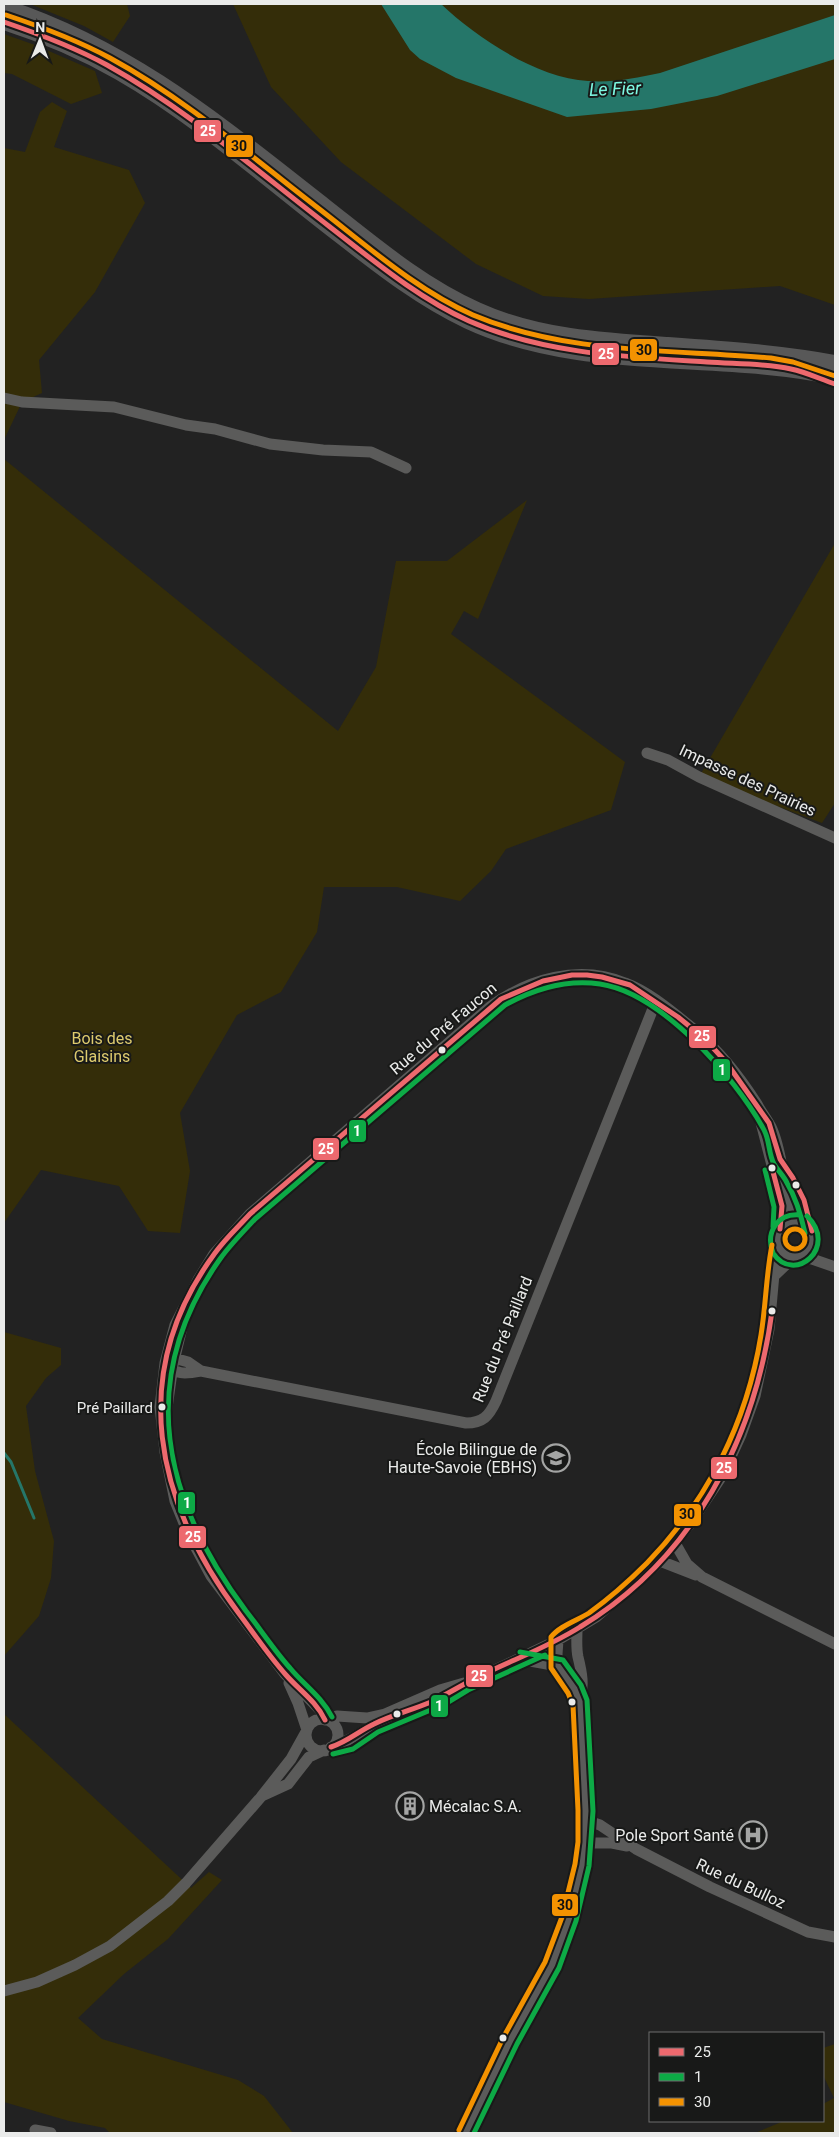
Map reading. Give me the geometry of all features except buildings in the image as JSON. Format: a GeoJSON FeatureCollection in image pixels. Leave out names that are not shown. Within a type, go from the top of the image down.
{"type":"FeatureCollection","features":[{"type":"Feature","properties":{"kind":"highway"},"geometry":{"type":"LineString","coordinates":[[4,7],[65,30],[149,75],[223,127],[412,273],[457,301],[479,311],[513,324],[580,338],[755,351],[835,363]]}},
{"type":"Feature","properties":{"kind":"highway"},"geometry":{"type":"LineString","coordinates":[[4,22],[56,41],[89,56],[145,88],[211,135],[385,270],[428,299],[470,321],[509,336],[563,349],[619,356],[790,369],[835,377]]}},
{"type":"Feature","properties":{"kind":"highway"},"geometry":{"type":"LineString","coordinates":[[790,369],[835,384]]}},
{"type":"Feature","properties":{"kind":"street"},"geometry":{"type":"LineString","coordinates":[[4,398],[22,402],[114,406],[270,444],[323,450],[371,452],[406,468]]}},
{"type":"Feature","properties":{"kind":"street","name":"Impasse des Prairies"},"geometry":{"type":"LineString","coordinates":[[647,753],[668,760],[699,777],[835,838]]}},
{"type":"Feature","properties":{"kind":"street","name":"Rue du Pré Faucon"},"geometry":{"type":"LineString","coordinates":[[325,1720],[321,1711],[285,1674],[211,1576],[196,1551],[172,1488],[166,1464],[163,1431],[168,1406],[170,1364],[189,1298],[214,1254],[250,1214],[501,999],[538,981],[578,975],[617,980],[633,987],[656,1001],[694,1030],[726,1060],[771,1127],[790,1202],[802,1222]]}},
{"type":"Feature","properties":{"kind":"street","name":"Rue du Pré Paillard"},"geometry":{"type":"LineString","coordinates":[[170,1364],[188,1362],[200,1371],[466,1423],[479,1422],[485,1419],[496,1401],[656,1001]]}},
{"type":"Feature","properties":{"kind":"street","name":"Rue du Pré Faucon"},"geometry":{"type":"LineString","coordinates":[[756,1102],[782,1204],[783,1220],[780,1229]]}},
{"type":"Feature","properties":{"kind":"street"},"geometry":{"type":"LineString","coordinates":[[4,1992],[38,1982],[110,1946],[186,1883],[261,1798],[291,1758],[307,1731],[316,1721],[337,1716],[367,1718],[385,1714],[440,1690],[464,1683],[558,1640],[596,1617],[623,1596],[660,1561],[690,1524],[722,1476],[744,1428],[762,1371],[770,1320],[778,1246],[777,1240],[780,1229],[790,1222],[802,1222],[812,1231],[814,1242],[833,1266]]}},
{"type":"Feature","properties":{"kind":"street"},"geometry":{"type":"LineString","coordinates":[[774,1276],[797,1257],[809,1252],[814,1242]]}},
{"type":"Feature","properties":{"kind":"street"},"geometry":{"type":"LineString","coordinates":[[778,1246],[782,1252],[833,1266]]}},
{"type":"Feature","properties":{"kind":"street"},"geometry":{"type":"LineString","coordinates":[[675,1543],[687,1564],[702,1577]]}},
{"type":"Feature","properties":{"kind":"street"},"geometry":{"type":"LineString","coordinates":[[660,1561],[702,1577],[835,1644]]}},
{"type":"Feature","properties":{"kind":"street"},"geometry":{"type":"LineString","coordinates":[[466,2133],[510,2041],[552,1965],[569,1919],[582,1865],[585,1820],[580,1703],[583,1691],[582,1673],[577,1656],[577,1629]]}},
{"type":"Feature","properties":{"kind":"street"},"geometry":{"type":"LineString","coordinates":[[558,1640],[577,1656]]}},
{"type":"Feature","properties":{"kind":"street"},"geometry":{"type":"LineString","coordinates":[[558,1640],[558,1666],[575,1689],[580,1703]]}},
{"type":"Feature","properties":{"kind":"street"},"geometry":{"type":"LineString","coordinates":[[519,1659],[558,1666]]}},
{"type":"Feature","properties":{"kind":"street","name":"Rue du Pré Faucon"},"geometry":{"type":"LineString","coordinates":[[285,1674],[298,1703],[307,1731]]}},
{"type":"Feature","properties":{"kind":"street"},"geometry":{"type":"LineString","coordinates":[[261,1798],[288,1784],[309,1757],[349,1742],[374,1725],[442,1697],[464,1683]]}},
{"type":"Feature","properties":{"kind":"street"},"geometry":{"type":"LineString","coordinates":[[325,1720],[333,1724],[337,1733],[336,1741],[328,1749]]}},
{"type":"Feature","properties":{"kind":"street"},"geometry":{"type":"LineString","coordinates":[[307,1731],[307,1740],[312,1747],[328,1749]]}},
{"type":"Feature","properties":{"kind":"street","name":"Rue du Bulloz"},"geometry":{"type":"LineString","coordinates":[[585,1820],[600,1825],[636,1848],[710,1887],[808,1932],[835,1937]]}},
{"type":"Feature","properties":{"kind":"street","name":"Rue du Bulloz"},"geometry":{"type":"LineString","coordinates":[[584,1843],[620,1844],[636,1848]]}},
{"type":"Feature","properties":{"kind":"street"},"geometry":{"type":"LineString","coordinates":[[35,2130],[51,2133]]}},
{"type":"Feature","properties":{"kind":"green space"},"geometry":{"type":"Polygon","coordinates":[[[30,4],[127,4],[130,16],[113,42],[84,26],[30,4]]]}},
{"type":"Feature","properties":{"kind":"green space"},"geometry":{"type":"Polygon","coordinates":[[[233,4],[835,4],[835,305],[780,286],[589,299],[543,296],[476,264],[341,162],[271,87],[233,4]]]}},
{"type":"Feature","properties":{"kind":"green space"},"geometry":{"type":"Polygon","coordinates":[[[4,34],[95,71],[102,93],[71,104],[12,74],[4,73],[4,34]]]}},
{"type":"Feature","properties":{"kind":"green space"},"geometry":{"type":"Polygon","coordinates":[[[52,102],[67,111],[54,147],[129,170],[145,203],[95,292],[39,360],[42,393],[22,402],[4,440],[4,148],[25,152],[40,112],[52,102]]]}},
{"type":"Feature","properties":{"kind":"green space","name":"Bois des Glaisins"},"geometry":{"type":"Polygon","coordinates":[[[4,459],[338,731],[376,667],[396,561],[447,561],[527,500],[478,619],[464,611],[451,634],[625,762],[611,810],[506,849],[491,871],[460,901],[397,887],[324,887],[317,932],[281,992],[237,1015],[180,1113],[190,1171],[180,1233],[148,1231],[119,1186],[41,1170],[4,1223],[4,459]]]}},
{"type":"Feature","properties":{"kind":"green space"},"geometry":{"type":"Polygon","coordinates":[[[835,543],[835,803],[822,823],[699,777],[835,543]]]}},
{"type":"Feature","properties":{"kind":"green space"},"geometry":{"type":"Polygon","coordinates":[[[4,1332],[61,1348],[61,1365],[46,1378],[26,1406],[35,1471],[54,1541],[51,1578],[39,1616],[4,1656],[4,1332]]]}},
{"type":"Feature","properties":{"kind":"green space"},"geometry":{"type":"Polygon","coordinates":[[[4,1714],[191,1888],[209,1872],[222,1880],[168,1939],[124,1974],[78,2018],[102,2039],[238,2080],[264,2096],[293,2133],[110,2133],[105,2128],[69,2121],[4,2102],[4,1714]]]}},
{"type":"Feature","properties":{"kind":"green space"},"geometry":{"type":"Polygon","coordinates":[[[835,2044],[835,2133],[755,2133],[782,2122],[824,2122],[824,2103],[834,2098],[824,2077],[824,2048],[835,2044]]]}},
{"type":"Feature","properties":{"kind":"water","name":"Le Fier"},"geometry":{"type":"Polygon","coordinates":[[[381,4],[441,4],[472,30],[509,54],[549,72],[588,81],[615,81],[660,73],[835,15],[835,59],[717,96],[651,109],[567,117],[456,78],[420,59],[410,50],[381,4]]]}},
{"type":"Feature","properties":{"kind":"waterway"},"geometry":{"type":"LineString","coordinates":[[4,1453],[11,1462],[34,1518]]}},
{"type":"Feature","properties":{"kind":"transit line","name":"30"},"geometry":{"type":"LineString","coordinates":[[6,15],[85,45],[139,75],[222,132],[397,270],[434,294],[473,315],[509,328],[583,344],[771,358],[793,362],[835,376]]}},
{"type":"Feature","properties":{"kind":"transit line","name":"25"},"geometry":{"type":"LineString","coordinates":[[4,22],[82,52],[166,101],[222,142],[397,278],[450,312],[469,321],[527,341],[556,347],[616,356],[781,367],[797,370],[835,384]]}},
{"type":"Feature","properties":{"kind":"transit line","name":"25"},"geometry":{"type":"LineString","coordinates":[[325,1720],[312,1701],[286,1675],[268,1653],[211,1572],[188,1528],[171,1483],[162,1437],[161,1391],[169,1345],[187,1299],[215,1253],[250,1214],[501,999],[543,981],[572,975],[587,975],[630,985],[678,1017],[704,1038],[726,1062],[769,1123],[780,1159],[793,1178],[804,1200],[812,1231]]}},
{"type":"Feature","properties":{"kind":"transit line","name":"1"},"geometry":{"type":"LineString","coordinates":[[332,1717],[318,1697],[278,1654],[218,1569],[195,1526],[179,1482],[170,1438],[169,1394],[177,1349],[193,1304],[220,1259],[255,1219],[505,1005],[539,990],[563,984],[587,983],[600,984],[623,991],[647,1003],[671,1020],[715,1062],[734,1085],[763,1128],[772,1160],[786,1180],[793,1195],[805,1233]]}},
{"type":"Feature","properties":{"kind":"transit line","name":"25"},"geometry":{"type":"LineString","coordinates":[[772,1168],[782,1206],[780,1229]]}},
{"type":"Feature","properties":{"kind":"transit line","name":"1"},"geometry":{"type":"LineString","coordinates":[[765,1170],[774,1207],[773,1227]]}},
{"type":"Feature","properties":{"kind":"transit line","name":"1"},"geometry":{"type":"LineString","coordinates":[[800,1215],[785,1217],[775,1225],[772,1231],[771,1245],[773,1253],[782,1262],[792,1265],[801,1264],[810,1258],[816,1250],[818,1239],[816,1228],[807,1216]]}},
{"type":"Feature","properties":{"kind":"transit line","name":"30"},"geometry":{"type":"LineString","coordinates":[[795,1229],[802,1232],[805,1239],[802,1246],[795,1249],[788,1246],[785,1239],[788,1232],[795,1229]]}},
{"type":"Feature","properties":{"kind":"transit line","name":"30"},"geometry":{"type":"LineString","coordinates":[[459,2130],[503,2038],[545,1962],[562,1917],[575,1864],[578,1842],[578,1810],[573,1705],[568,1693],[551,1668],[551,1637],[564,1626],[585,1616],[597,1607],[647,1563],[689,1513],[722,1458],[735,1429],[755,1367],[763,1324],[772,1245]]}},
{"type":"Feature","properties":{"kind":"transit line","name":"25"},"geometry":{"type":"LineString","coordinates":[[331,1747],[381,1721],[431,1702],[474,1679],[567,1635],[620,1599],[655,1567],[686,1531],[712,1492],[734,1449],[751,1405],[764,1359],[772,1311]]}},
{"type":"Feature","properties":{"kind":"transit line","name":"1"},"geometry":{"type":"LineString","coordinates":[[474,2133],[517,2044],[559,1968],[576,1921],[589,1866],[593,1811],[587,1700],[581,1685],[563,1660],[520,1652]]}},
{"type":"Feature","properties":{"kind":"transit line","name":"1"},"geometry":{"type":"LineString","coordinates":[[333,1754],[353,1749],[378,1732],[445,1704],[468,1690],[545,1655]]}},
{"type":"Feature","properties":{"kind":"place","name":"Pré Paillard"},"geometry":{"type":"Point","coordinates":[162,1407]}},
{"type":"Feature","properties":{"kind":"place","name":"École Bilingue de Haute-Savoie (EBHS)"},"geometry":{"type":"Point","coordinates":[556,1458]}},
{"type":"Feature","properties":{"kind":"place","name":"Mécalac S.A."},"geometry":{"type":"Point","coordinates":[410,1806]}},
{"type":"Feature","properties":{"kind":"place","name":"Pole Sport Santé"},"geometry":{"type":"Point","coordinates":[753,1835]}}]}
